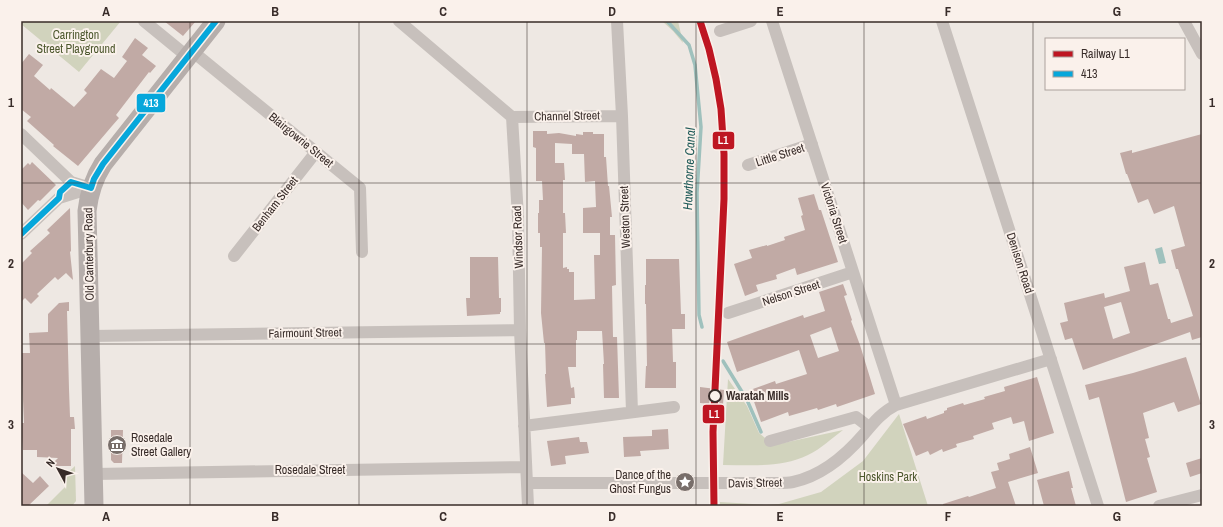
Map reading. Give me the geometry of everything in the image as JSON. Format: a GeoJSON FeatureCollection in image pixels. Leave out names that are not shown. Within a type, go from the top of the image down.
{"type":"FeatureCollection","features":[{"type":"Feature","properties":{"kind":"main road","name":"Old Canterbury Road"},"geometry":{"type":"LineString","coordinates":[[94,506],[87,211],[91,188],[94,179],[103,164],[216,21]]}},
{"type":"Feature","properties":{"kind":"street","name":"Blairgowrie Street"},"geometry":{"type":"LineString","coordinates":[[144,21],[190,54],[360,188],[362,252]]}},
{"type":"Feature","properties":{"kind":"street"},"geometry":{"type":"LineString","coordinates":[[399,21],[512,117]]}},
{"type":"Feature","properties":{"kind":"street","name":"Weston Street"},"geometry":{"type":"LineString","coordinates":[[617,21],[622,116],[632,412]]}},
{"type":"Feature","properties":{"kind":"street"},"geometry":{"type":"LineString","coordinates":[[720,31],[751,21]]}},
{"type":"Feature","properties":{"kind":"street","name":"Victoria Street"},"geometry":{"type":"LineString","coordinates":[[772,21],[896,405]]}},
{"type":"Feature","properties":{"kind":"street","name":"Denison Road"},"geometry":{"type":"LineString","coordinates":[[942,21],[1098,506]]}},
{"type":"Feature","properties":{"kind":"street"},"geometry":{"type":"LineString","coordinates":[[1184,21],[1202,54]]}},
{"type":"Feature","properties":{"kind":"street","name":"Channel Street"},"geometry":{"type":"LineString","coordinates":[[512,117],[622,116]]}},
{"type":"Feature","properties":{"kind":"street","name":"Windsor Road"},"geometry":{"type":"LineString","coordinates":[[512,117],[518,217],[520,330],[528,506]]}},
{"type":"Feature","properties":{"kind":"street"},"geometry":{"type":"LineString","coordinates":[[21,134],[71,182],[91,188]]}},
{"type":"Feature","properties":{"kind":"street","name":"Little Street"},"geometry":{"type":"LineString","coordinates":[[748,165],[812,144]]}},
{"type":"Feature","properties":{"kind":"street","name":"Benham Street"},"geometry":{"type":"LineString","coordinates":[[234,256],[316,152]]}},
{"type":"Feature","properties":{"kind":"street"},"geometry":{"type":"LineString","coordinates":[[59,198],[60,192],[71,182]]}},
{"type":"Feature","properties":{"kind":"street"},"geometry":{"type":"LineString","coordinates":[[21,234],[59,198],[91,188]]}},
{"type":"Feature","properties":{"kind":"street","name":"Nelson Street"},"geometry":{"type":"LineString","coordinates":[[728,313],[853,272]]}},
{"type":"Feature","properties":{"kind":"street","name":"Fairmount Street"},"geometry":{"type":"LineString","coordinates":[[90,336],[520,330]]}},
{"type":"Feature","properties":{"kind":"street","name":"Davis Street"},"geometry":{"type":"LineString","coordinates":[[527,483],[698,484],[793,482],[809,477],[835,462],[885,411],[896,405],[1051,359]]}},
{"type":"Feature","properties":{"kind":"street"},"geometry":{"type":"LineString","coordinates":[[524,426],[674,407]]}},
{"type":"Feature","properties":{"kind":"street"},"geometry":{"type":"LineString","coordinates":[[770,441],[856,417],[869,427]]}},
{"type":"Feature","properties":{"kind":"street","name":"Rosedale Street"},"geometry":{"type":"LineString","coordinates":[[94,474],[526,467]]}},
{"type":"Feature","properties":{"kind":"street"},"geometry":{"type":"LineString","coordinates":[[1159,506],[1202,495]]}},
{"type":"Feature","properties":{"kind":"green space","name":"Carrington Street Playground"},"geometry":{"type":"Polygon","coordinates":[[[21,21],[121,21],[79,72],[21,24],[21,21]]]}},
{"type":"Feature","properties":{"kind":"green space"},"geometry":{"type":"Polygon","coordinates":[[[662,21],[678,21],[683,43],[673,31],[662,21]]]}},
{"type":"Feature","properties":{"kind":"green space"},"geometry":{"type":"Polygon","coordinates":[[[728,379],[747,406],[759,433],[774,445],[843,430],[817,450],[798,459],[766,465],[723,465],[728,379]]]}},
{"type":"Feature","properties":{"kind":"green space","name":"Hoskins Park"},"geometry":{"type":"Polygon","coordinates":[[[899,414],[928,506],[720,506],[720,502],[766,505],[779,504],[821,492],[863,461],[899,414]]]}},
{"type":"Feature","properties":{"kind":"green space"},"geometry":{"type":"Polygon","coordinates":[[[75,466],[76,501],[72,506],[46,506],[66,486],[60,480],[75,466]]]}},
{"type":"Feature","properties":{"kind":"water"},"geometry":{"type":"Polygon","coordinates":[[[1162,247],[1166,263],[1159,264],[1155,249],[1162,247]]]}},
{"type":"Feature","properties":{"kind":"building"},"geometry":{"type":"Polygon","coordinates":[[[164,21],[196,21],[183,36],[164,21]]]}},
{"type":"Feature","properties":{"kind":"building"},"geometry":{"type":"Polygon","coordinates":[[[135,38],[148,48],[142,55],[156,66],[150,73],[149,72],[116,115],[119,118],[78,166],[53,146],[54,145],[27,121],[31,117],[21,109],[21,64],[29,54],[43,65],[34,76],[50,90],[51,88],[74,107],[87,93],[84,90],[101,69],[114,78],[127,61],[122,57],[135,38]]]}},
{"type":"Feature","properties":{"kind":"building"},"geometry":{"type":"Polygon","coordinates":[[[533,131],[547,131],[547,134],[559,133],[576,136],[576,134],[583,135],[583,132],[604,134],[604,157],[606,157],[612,217],[610,217],[610,235],[615,235],[616,285],[612,286],[613,337],[617,337],[619,398],[604,398],[602,331],[577,331],[576,367],[568,367],[571,388],[574,387],[575,398],[571,398],[571,404],[547,407],[545,343],[541,313],[542,247],[540,247],[540,233],[538,233],[539,200],[543,200],[542,181],[536,181],[536,148],[533,147],[533,131]],[[555,143],[555,163],[564,163],[565,180],[563,180],[563,213],[565,213],[566,233],[563,233],[563,268],[567,267],[569,272],[574,272],[574,300],[595,299],[594,255],[600,255],[600,233],[583,233],[583,208],[596,207],[595,181],[585,182],[584,154],[572,154],[572,144],[555,143]]]}},
{"type":"Feature","properties":{"kind":"building"},"geometry":{"type":"Polygon","coordinates":[[[1202,134],[1202,337],[1192,340],[1190,332],[1083,370],[1072,338],[1065,340],[1060,323],[1068,321],[1064,303],[1104,293],[1105,298],[1130,291],[1124,267],[1145,262],[1150,285],[1158,283],[1168,319],[1170,319],[1171,323],[1193,316],[1178,269],[1176,269],[1171,250],[1185,246],[1174,206],[1154,214],[1148,199],[1138,203],[1126,174],[1120,153],[1132,150],[1132,153],[1202,134]],[[1121,302],[1104,307],[1113,339],[1130,333],[1121,302]]]}},
{"type":"Feature","properties":{"kind":"building"},"geometry":{"type":"Polygon","coordinates":[[[32,162],[56,185],[40,201],[38,200],[28,210],[21,202],[21,170],[28,163],[30,165],[32,162]]]}},
{"type":"Feature","properties":{"kind":"building"},"geometry":{"type":"Polygon","coordinates":[[[814,194],[819,210],[821,210],[838,262],[797,275],[795,268],[776,275],[777,279],[756,285],[758,291],[745,296],[734,264],[752,258],[749,250],[785,240],[784,237],[805,230],[801,216],[803,215],[798,198],[814,194]]]}},
{"type":"Feature","properties":{"kind":"building"},"geometry":{"type":"Polygon","coordinates":[[[70,208],[70,252],[73,280],[66,273],[58,280],[55,277],[37,294],[39,296],[31,304],[25,298],[21,302],[21,264],[32,253],[30,251],[50,233],[47,230],[70,208]]]}},
{"type":"Feature","properties":{"kind":"building"},"geometry":{"type":"Polygon","coordinates":[[[470,257],[498,257],[499,298],[501,298],[500,314],[467,316],[466,298],[470,298],[470,257]]]}},
{"type":"Feature","properties":{"kind":"building"},"geometry":{"type":"Polygon","coordinates":[[[646,259],[679,259],[681,314],[685,314],[685,329],[672,329],[673,362],[676,362],[676,388],[645,388],[647,366],[645,304],[646,259]]]}},
{"type":"Feature","properties":{"kind":"building"},"geometry":{"type":"Polygon","coordinates":[[[843,284],[847,295],[844,296],[852,320],[851,321],[875,394],[837,407],[836,404],[818,410],[817,408],[789,416],[788,412],[761,422],[750,390],[775,381],[776,384],[807,374],[799,350],[737,372],[727,342],[803,315],[804,318],[825,311],[819,292],[843,284]],[[831,327],[810,335],[818,358],[839,351],[831,327]]]}},
{"type":"Feature","properties":{"kind":"building"},"geometry":{"type":"Polygon","coordinates":[[[69,302],[69,311],[67,311],[70,417],[74,417],[75,429],[71,429],[71,466],[50,466],[58,458],[37,457],[37,450],[23,450],[21,437],[21,423],[24,423],[21,353],[30,353],[29,333],[48,332],[48,314],[59,303],[69,302]]]}},
{"type":"Feature","properties":{"kind":"building"},"geometry":{"type":"Polygon","coordinates":[[[1186,357],[1201,404],[1178,412],[1174,402],[1143,413],[1149,438],[1145,439],[1150,457],[1147,458],[1157,492],[1126,502],[1099,397],[1089,400],[1085,385],[1133,373],[1186,357]]]}},
{"type":"Feature","properties":{"kind":"building"},"geometry":{"type":"Polygon","coordinates":[[[1037,377],[1054,433],[1029,441],[1024,421],[1013,424],[1011,417],[992,423],[994,429],[973,436],[974,439],[956,444],[957,447],[943,452],[942,449],[930,455],[928,451],[916,456],[903,424],[926,416],[927,419],[944,413],[947,408],[963,403],[964,405],[985,399],[984,397],[1005,391],[1004,387],[1037,377]]]}},
{"type":"Feature","properties":{"kind":"building"},"geometry":{"type":"Polygon","coordinates":[[[700,387],[724,390],[723,405],[700,403],[700,387]]]}},
{"type":"Feature","properties":{"kind":"building"},"geometry":{"type":"Polygon","coordinates":[[[668,429],[669,449],[640,451],[641,456],[624,457],[623,437],[652,436],[652,430],[668,429]]]}},
{"type":"Feature","properties":{"kind":"building","name":"Rosedale Street Gallery"},"geometry":{"type":"Polygon","coordinates":[[[111,430],[123,430],[122,463],[114,463],[111,460],[111,430]]]}},
{"type":"Feature","properties":{"kind":"building"},"geometry":{"type":"Polygon","coordinates":[[[579,437],[580,442],[587,442],[589,453],[565,456],[566,464],[551,466],[547,441],[579,437]]]}},
{"type":"Feature","properties":{"kind":"building"},"geometry":{"type":"Polygon","coordinates":[[[1030,447],[1038,473],[1008,482],[1016,506],[943,506],[943,504],[996,488],[991,472],[999,470],[997,463],[1010,459],[1009,454],[1030,447]]]}},
{"type":"Feature","properties":{"kind":"building"},"geometry":{"type":"Polygon","coordinates":[[[1202,458],[1202,473],[1190,477],[1186,463],[1202,458]]]}},
{"type":"Feature","properties":{"kind":"building"},"geometry":{"type":"Polygon","coordinates":[[[1069,471],[1073,488],[1071,488],[1076,506],[1044,506],[1037,480],[1069,471]]]}},
{"type":"Feature","properties":{"kind":"building"},"geometry":{"type":"Polygon","coordinates":[[[21,472],[33,483],[40,476],[49,486],[28,506],[21,506],[21,472]]]}},
{"type":"Feature","properties":{"kind":"waterway","name":"Hawthorne Canal"},"geometry":{"type":"LineString","coordinates":[[667,21],[689,45],[695,65],[701,127],[697,193],[699,315],[702,327]]}},
{"type":"Feature","properties":{"kind":"waterway","name":"Hawthorne Canal"},"geometry":{"type":"LineString","coordinates":[[723,361],[747,400],[761,432]]}},
{"type":"Feature","properties":{"kind":"rail line","name":"L1"},"geometry":{"type":"LineString","coordinates":[[700,21],[709,49],[716,79],[721,109],[724,154],[724,199],[713,432],[714,506]]}},
{"type":"Feature","properties":{"kind":"transit line","name":"413"},"geometry":{"type":"LineString","coordinates":[[91,188],[94,179],[103,164],[216,21]]}},
{"type":"Feature","properties":{"kind":"transit line","name":"413"},"geometry":{"type":"LineString","coordinates":[[21,234],[59,198],[60,192],[71,182],[91,188]]}},
{"type":"Feature","properties":{"kind":"place","name":"Waratah Mills"},"geometry":{"type":"Point","coordinates":[715,396]}},
{"type":"Feature","properties":{"kind":"place","name":"Rosedale Street Gallery"},"geometry":{"type":"Point","coordinates":[117,445]}},
{"type":"Feature","properties":{"kind":"place","name":"Dance of the Ghost Fungus"},"geometry":{"type":"Point","coordinates":[685,482]}}]}
